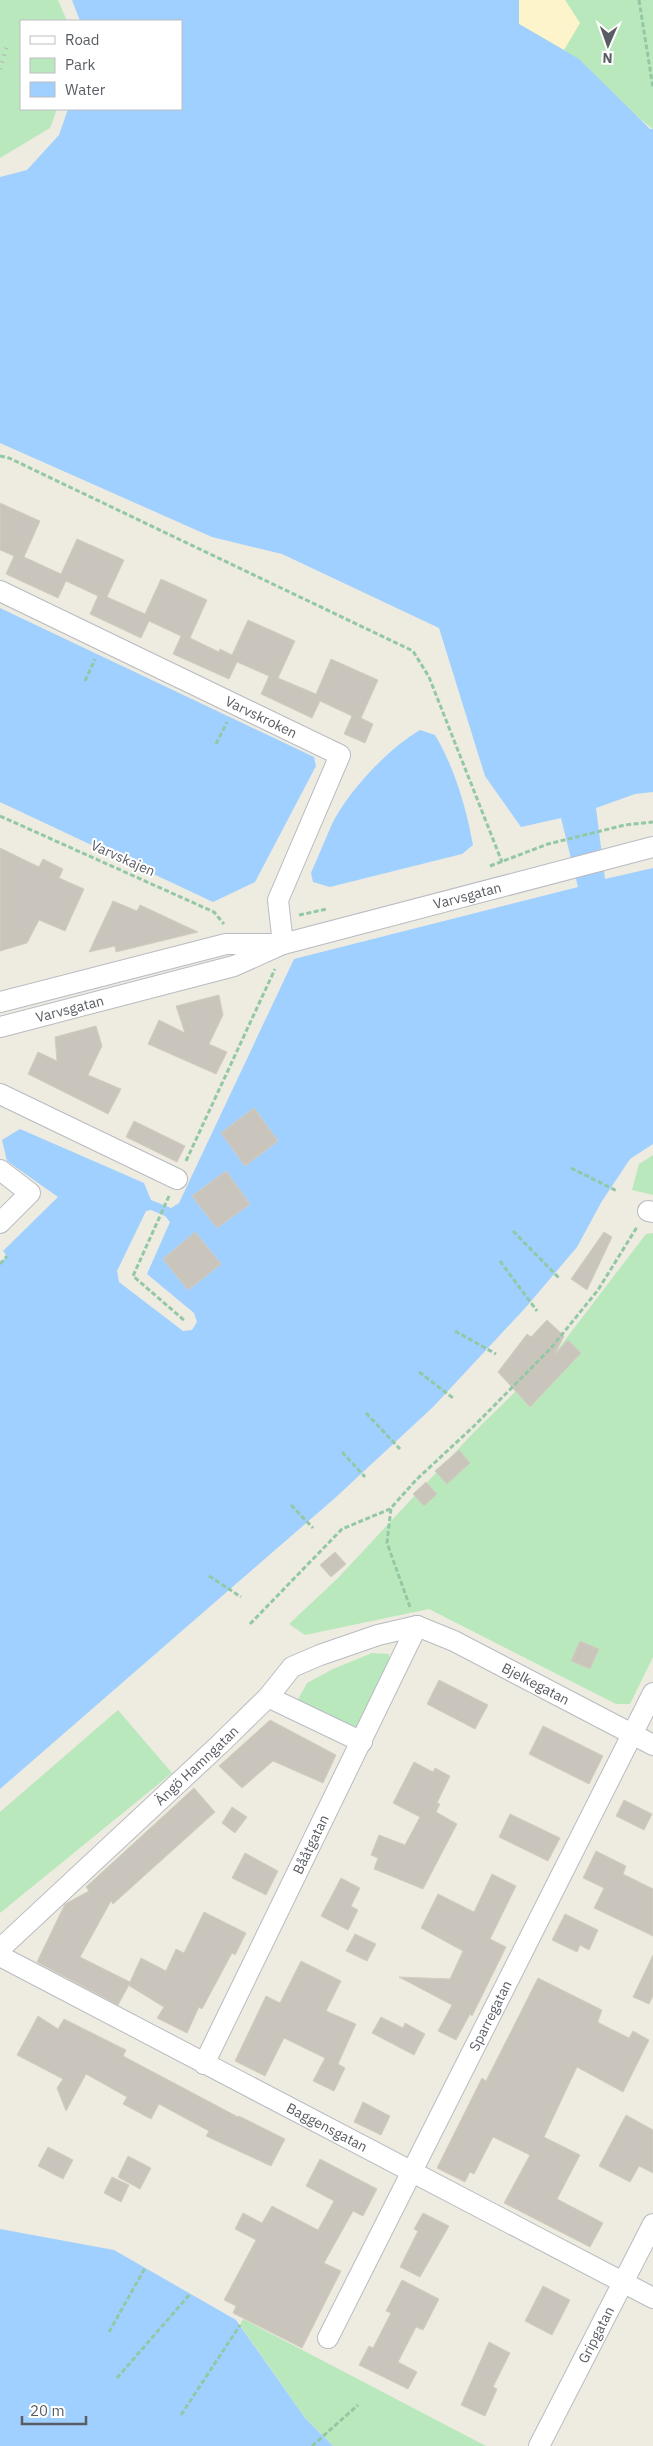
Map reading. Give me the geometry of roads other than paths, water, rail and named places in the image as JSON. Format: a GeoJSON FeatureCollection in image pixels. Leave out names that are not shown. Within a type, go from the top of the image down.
{"type":"FeatureCollection","features":[{"type":"Feature","properties":{"kind":"street","name":"Varvskroken"},"geometry":{"type":"LineString","coordinates":[[0,591],[340,755],[278,900],[283,944]]}},
{"type":"Feature","properties":{"kind":"street","name":"Varvsgatan"},"geometry":{"type":"LineString","coordinates":[[0,1027],[234,966],[283,944],[648,849]]}},
{"type":"Feature","properties":{"kind":"street","name":"Varvsgatan"},"geometry":{"type":"LineString","coordinates":[[0,1002],[226,944],[283,944]]}},
{"type":"Feature","properties":{"kind":"street"},"geometry":{"type":"LineString","coordinates":[[0,1094],[177,1180]]}},
{"type":"Feature","properties":{"kind":"street"},"geometry":{"type":"LineString","coordinates":[[0,1170],[30,1193],[0,1222]]}},
{"type":"Feature","properties":{"kind":"street","name":"Ängö Hamngatan"},"geometry":{"type":"LineString","coordinates":[[0,1949],[268,1697],[292,1667],[378,1635],[417,1626]]}},
{"type":"Feature","properties":{"kind":"street","name":"Bjelkegatan"},"geometry":{"type":"LineString","coordinates":[[417,1626],[454,1641],[653,1745]]}},
{"type":"Feature","properties":{"kind":"street","name":"Bååtgatan"},"geometry":{"type":"LineString","coordinates":[[204,2064],[417,1626]]}},
{"type":"Feature","properties":{"kind":"street","name":"Sparregatan"},"geometry":{"type":"LineString","coordinates":[[328,2338],[653,1693]]}},
{"type":"Feature","properties":{"kind":"street"},"geometry":{"type":"LineString","coordinates":[[268,1697],[362,1742]]}},
{"type":"Feature","properties":{"kind":"street","name":"Baggensgatan"},"geometry":{"type":"LineString","coordinates":[[0,1956],[653,2298]]}},
{"type":"Feature","properties":{"kind":"street","name":"Gripgatan"},"geometry":{"type":"LineString","coordinates":[[539,2446],[653,2224]]}},
{"type":"Feature","properties":{"kind":"water"},"geometry":{"type":"Polygon","coordinates":[[[72,0],[519,0],[519,24],[579,59],[650,129],[653,129],[653,792],[635,794],[596,808],[605,879],[653,868],[653,1144],[630,1159],[602,1201],[577,1247],[527,1306],[433,1407],[335,1498],[0,1789],[0,1264],[7,1256],[3,1251],[58,1197],[7,1161],[2,1140],[20,1129],[144,1183],[151,1200],[171,1208],[179,1203],[294,959],[578,887],[561,818],[521,827],[485,776],[439,628],[282,554],[212,537],[0,443],[0,177],[27,170],[59,135],[68,110],[182,110],[182,20],[80,20],[72,0]],[[151,1210],[146,1211],[117,1271],[119,1282],[183,1331],[192,1330],[197,1322],[194,1313],[147,1274],[170,1222],[165,1216],[151,1210]]]}},
{"type":"Feature","properties":{"kind":"water"},"geometry":{"type":"Polygon","coordinates":[[[0,608],[314,757],[316,766],[255,882],[213,902],[0,802],[0,608]]]}},
{"type":"Feature","properties":{"kind":"water"},"geometry":{"type":"Polygon","coordinates":[[[420,730],[435,735],[448,761],[463,802],[473,845],[462,854],[330,887],[313,882],[311,873],[332,824],[348,798],[370,771],[395,748],[420,730]]]}},
{"type":"Feature","properties":{"kind":"water"},"geometry":{"type":"Polygon","coordinates":[[[0,2229],[114,2250],[236,2320],[305,2418],[333,2446],[0,2446],[0,2229]]]}},
{"type":"Feature","properties":{"kind":"railway"},"geometry":{"type":"LineString","coordinates":[[0,69],[7,46]]}}]}
